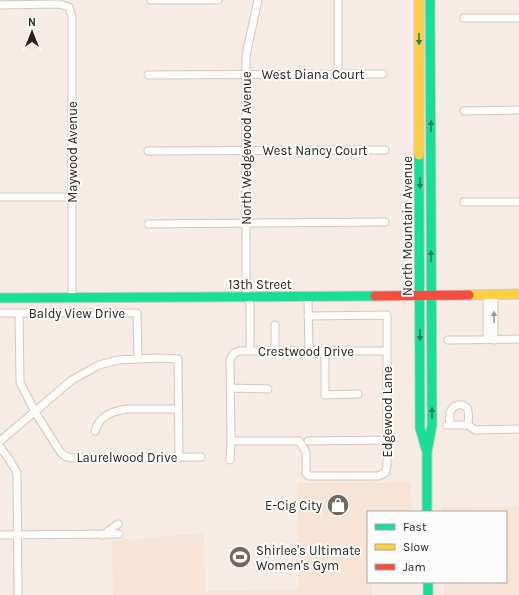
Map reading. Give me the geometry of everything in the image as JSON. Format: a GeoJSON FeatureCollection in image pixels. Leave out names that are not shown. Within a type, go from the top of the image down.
{"type":"FeatureCollection","features":[{"type":"Feature","properties":{"kind":"main road","name":"North Mountain Avenue"},"geometry":{"type":"LineString","coordinates":[[419,0],[420,428],[427,452]]}},
{"type":"Feature","properties":{"kind":"main road","name":"North Mountain Avenue"},"geometry":{"type":"LineString","coordinates":[[427,511],[427,452],[432,425],[430,0]]}},
{"type":"Feature","properties":{"kind":"main road","name":"13th Street"},"geometry":{"type":"LineString","coordinates":[[0,298],[308,297],[519,294]]}},
{"type":"Feature","properties":{"kind":"main road"},"geometry":{"type":"LineString","coordinates":[[428,583],[428,595]]}},
{"type":"Feature","properties":{"kind":"street"},"geometry":{"type":"LineString","coordinates":[[151,0],[218,0]]}},
{"type":"Feature","properties":{"kind":"street","name":"North Wedgewood Avenue"},"geometry":{"type":"LineString","coordinates":[[250,351],[250,305],[246,288],[246,55],[258,0]]}},
{"type":"Feature","properties":{"kind":"street"},"geometry":{"type":"LineString","coordinates":[[338,0],[338,74]]}},
{"type":"Feature","properties":{"kind":"street","name":"Maywood Avenue"},"geometry":{"type":"LineString","coordinates":[[0,5],[59,4],[69,7],[72,17],[72,298]]}},
{"type":"Feature","properties":{"kind":"street"},"geometry":{"type":"LineString","coordinates":[[464,18],[519,18]]}},
{"type":"Feature","properties":{"kind":"street","name":"West Diana Court"},"geometry":{"type":"LineString","coordinates":[[148,75],[383,74]]}},
{"type":"Feature","properties":{"kind":"street"},"geometry":{"type":"LineString","coordinates":[[464,111],[519,110]]}},
{"type":"Feature","properties":{"kind":"street","name":"West Nancy Court"},"geometry":{"type":"LineString","coordinates":[[148,151],[385,150]]}},
{"type":"Feature","properties":{"kind":"street"},"geometry":{"type":"LineString","coordinates":[[0,197],[72,197]]}},
{"type":"Feature","properties":{"kind":"street"},"geometry":{"type":"LineString","coordinates":[[464,202],[519,202]]}},
{"type":"Feature","properties":{"kind":"street"},"geometry":{"type":"LineString","coordinates":[[148,224],[385,222]]}},
{"type":"Feature","properties":{"kind":"street"},"geometry":{"type":"LineString","coordinates":[[490,340],[491,294]]}},
{"type":"Feature","properties":{"kind":"street"},"geometry":{"type":"LineString","coordinates":[[308,297],[309,351]]}},
{"type":"Feature","properties":{"kind":"street"},"geometry":{"type":"LineString","coordinates":[[0,313],[19,313]]}},
{"type":"Feature","properties":{"kind":"street","name":"Baldy View Drive"},"geometry":{"type":"LineString","coordinates":[[19,313],[137,313],[138,358]]}},
{"type":"Feature","properties":{"kind":"street","name":"Laurelwood Drive"},"geometry":{"type":"LineString","coordinates":[[19,313],[20,382],[35,412],[61,453],[67,457],[201,457]]}},
{"type":"Feature","properties":{"kind":"street","name":"Edgewood Lane"},"geometry":{"type":"LineString","coordinates":[[231,441],[299,441],[306,452],[306,473],[309,476],[378,476],[385,473],[387,466],[387,315],[308,316]]}},
{"type":"Feature","properties":{"kind":"street"},"geometry":{"type":"LineString","coordinates":[[275,325],[275,351]]}},
{"type":"Feature","properties":{"kind":"street"},"geometry":{"type":"LineString","coordinates":[[448,340],[519,339]]}},
{"type":"Feature","properties":{"kind":"street","name":"Crestwood Drive"},"geometry":{"type":"LineString","coordinates":[[231,388],[230,360],[234,353],[240,351],[386,351]]}},
{"type":"Feature","properties":{"kind":"street"},"geometry":{"type":"LineString","coordinates":[[325,351],[325,395],[358,394]]}},
{"type":"Feature","properties":{"kind":"street"},"geometry":{"type":"LineString","coordinates":[[0,441],[62,388],[84,372],[99,365],[118,360],[138,358],[178,359],[179,457]]}},
{"type":"Feature","properties":{"kind":"street"},"geometry":{"type":"LineString","coordinates":[[230,460],[231,388],[268,389]]}},
{"type":"Feature","properties":{"kind":"street"},"geometry":{"type":"LineString","coordinates":[[468,425],[468,412],[466,408],[463,405],[453,407],[448,425],[468,425],[475,430],[519,429]]}},
{"type":"Feature","properties":{"kind":"street"},"geometry":{"type":"LineString","coordinates":[[95,431],[97,424],[101,419],[120,410],[179,409]]}},
{"type":"Feature","properties":{"kind":"street"},"geometry":{"type":"LineString","coordinates":[[308,441],[387,440]]}},
{"type":"Feature","properties":{"kind":"street"},"geometry":{"type":"LineString","coordinates":[[0,447],[17,473],[18,595]]}},
{"type":"Feature","properties":{"kind":"street"},"geometry":{"type":"LineString","coordinates":[[103,535],[118,524]]}},
{"type":"Feature","properties":{"kind":"street"},"geometry":{"type":"LineString","coordinates":[[0,535],[119,534]]}},
{"type":"Feature","properties":{"kind":"shaded area"},"geometry":{"type":"Polygon","coordinates":[[[411,482],[412,511],[367,511],[367,583],[372,583],[372,595],[113,595],[112,541],[204,534],[205,591],[299,590],[297,483],[411,482]]]}},
{"type":"Feature","properties":{"kind":"shaded area"},"geometry":{"type":"Polygon","coordinates":[[[519,506],[519,595],[444,595],[444,583],[507,583],[507,511],[442,511],[442,507],[519,506]]]}},
{"type":"Feature","properties":{"kind":"traffic: fast"},"geometry":{"type":"LineString","coordinates":[[427,511],[427,452],[432,425],[430,0]]}},
{"type":"Feature","properties":{"kind":"traffic: fast"},"geometry":{"type":"LineString","coordinates":[[419,155],[420,428],[426,449]]}},
{"type":"Feature","properties":{"kind":"traffic: fast"},"geometry":{"type":"LineString","coordinates":[[0,298],[375,296]]}},
{"type":"Feature","properties":{"kind":"traffic: fast"},"geometry":{"type":"LineString","coordinates":[[428,583],[428,595]]}},
{"type":"Feature","properties":{"kind":"traffic: slow"},"geometry":{"type":"LineString","coordinates":[[419,0],[419,155]]}},
{"type":"Feature","properties":{"kind":"traffic: slow"},"geometry":{"type":"LineString","coordinates":[[469,295],[519,294]]}},
{"type":"Feature","properties":{"kind":"traffic: jam"},"geometry":{"type":"LineString","coordinates":[[375,296],[469,295]]}},
{"type":"Feature","properties":{"kind":"place","name":"E-Cig City"},"geometry":{"type":"Point","coordinates":[338,505]}},
{"type":"Feature","properties":{"kind":"place","name":"Shirlee's Ultimate Women's Gym"},"geometry":{"type":"Point","coordinates":[240,557]}}]}
